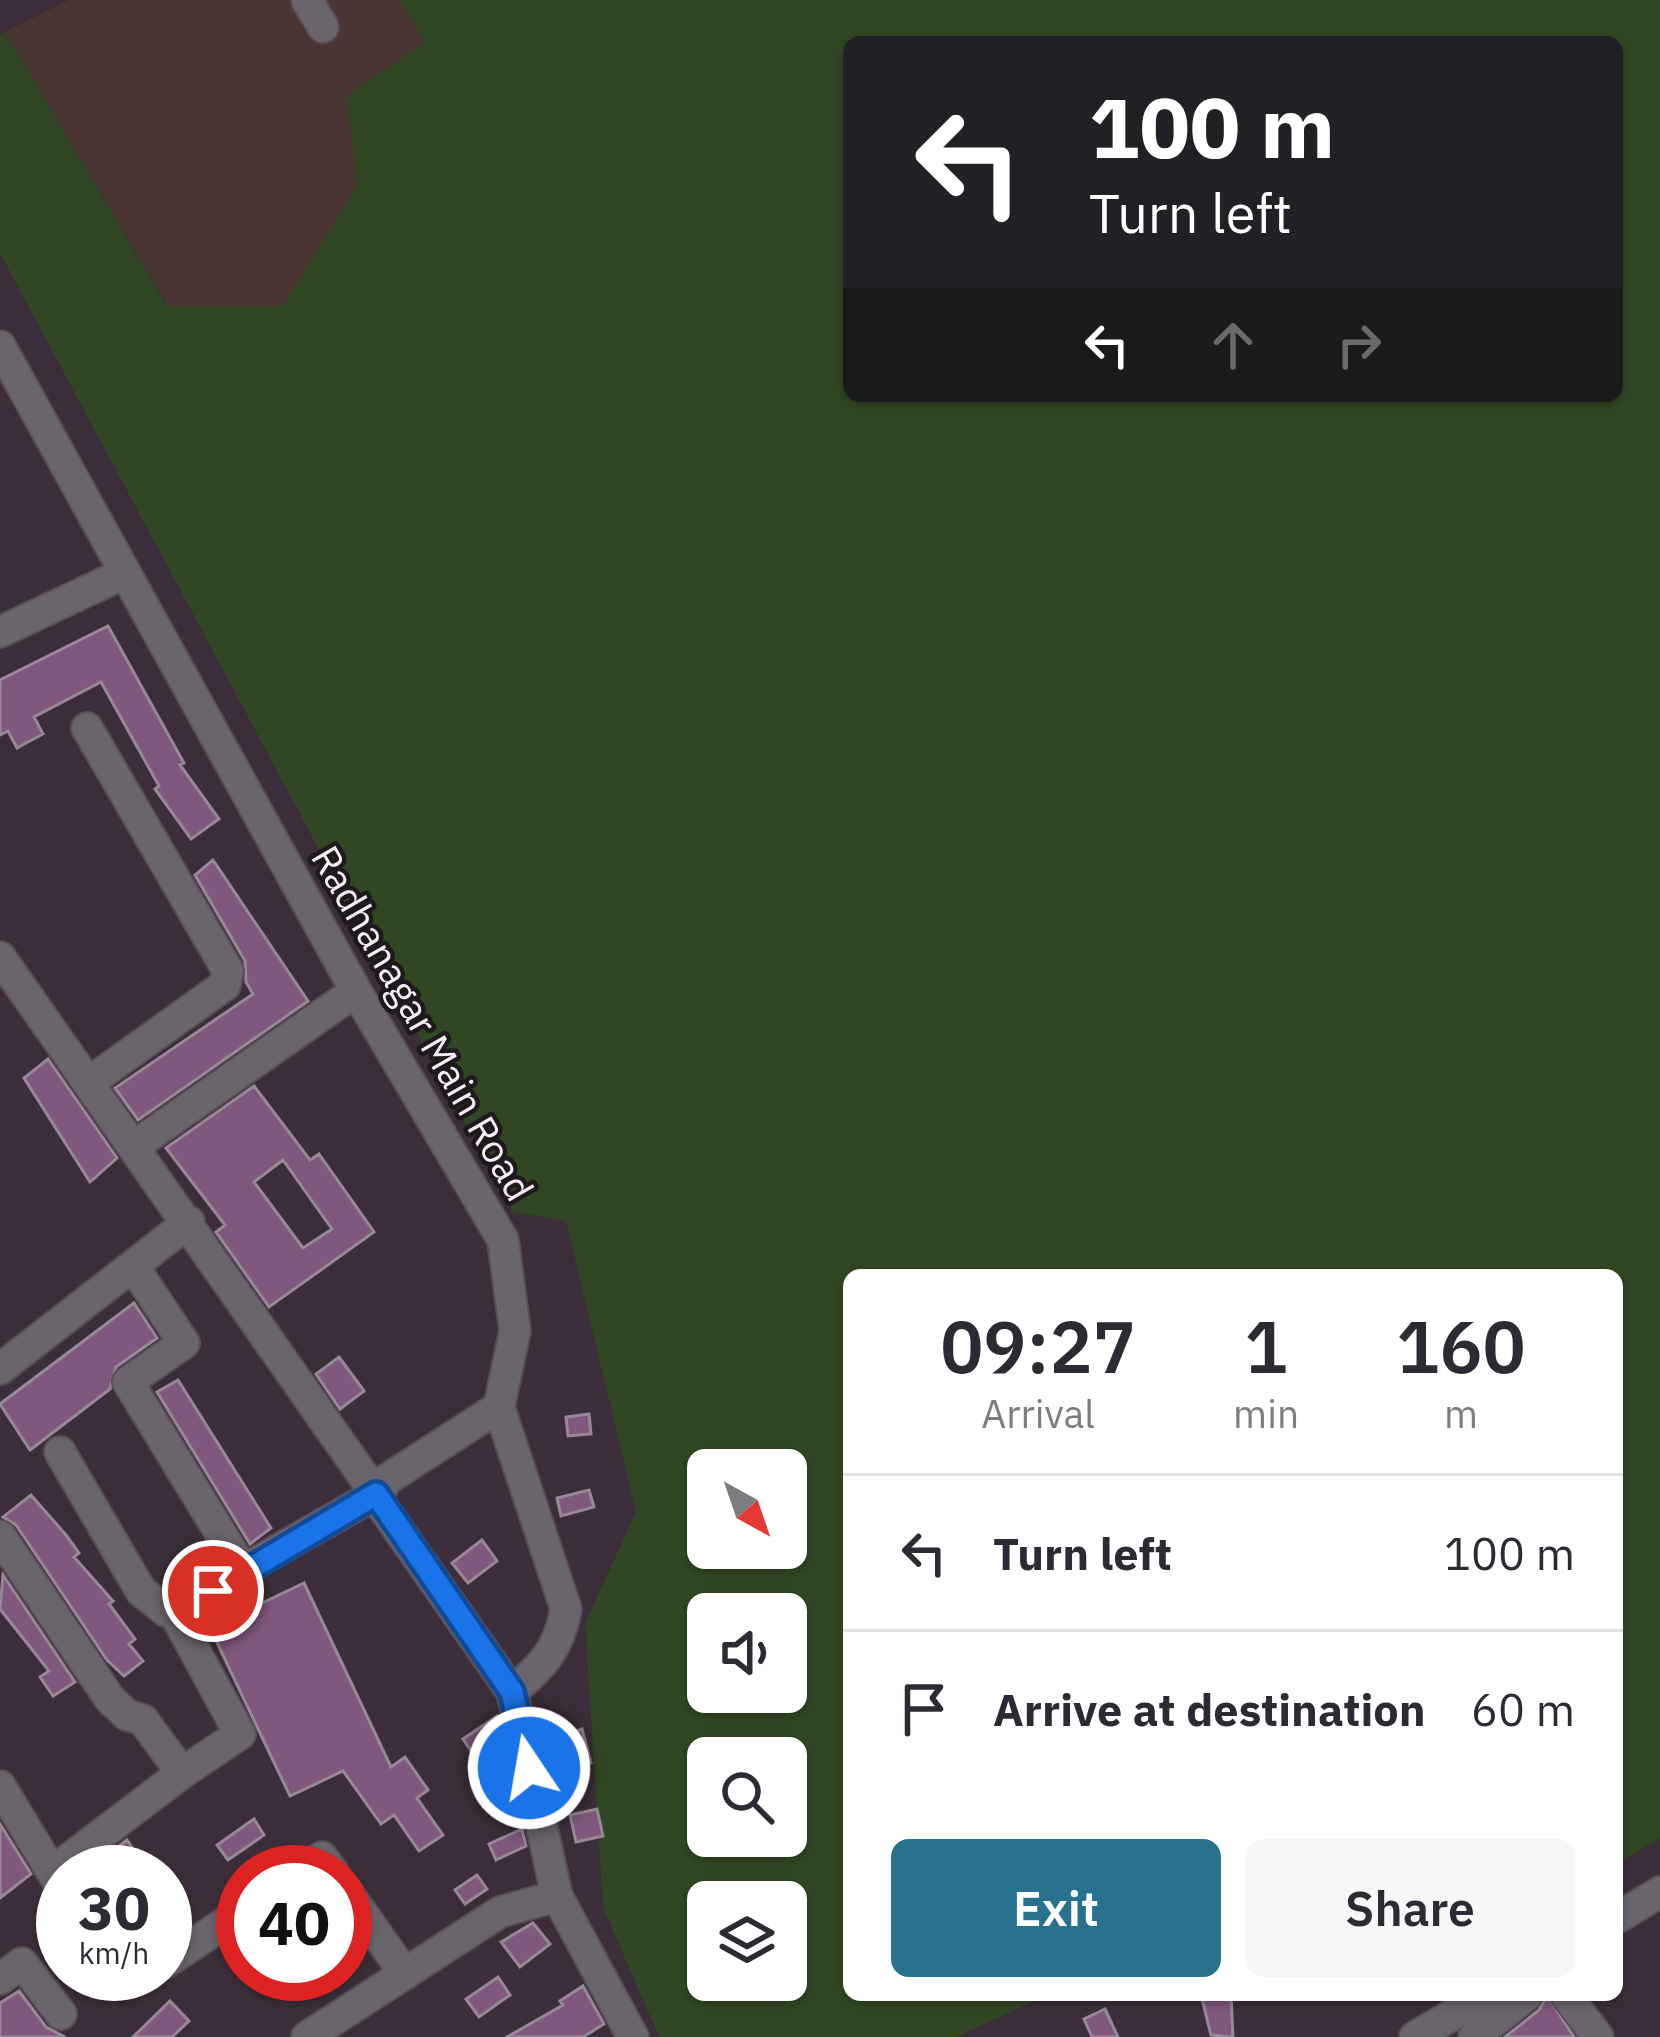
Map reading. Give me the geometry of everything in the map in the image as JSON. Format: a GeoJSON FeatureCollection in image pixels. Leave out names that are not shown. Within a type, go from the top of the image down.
{"type":"FeatureCollection","features":[{"type":"Feature","properties":{"kind":"street"},"geometry":{"type":"LineString","coordinates":[[307,0],[323,27]]}},
{"type":"Feature","properties":{"kind":"street","name":"Radhanagar Main Road"},"geometry":{"type":"LineString","coordinates":[[0,346],[356,991],[502,1240],[514,1331],[499,1407]]}},
{"type":"Feature","properties":{"kind":"street"},"geometry":{"type":"LineString","coordinates":[[0,632],[125,573]]}},
{"type":"Feature","properties":{"kind":"street"},"geometry":{"type":"LineString","coordinates":[[87,728],[228,971],[226,985],[91,1081]]}},
{"type":"Feature","properties":{"kind":"street"},"geometry":{"type":"LineString","coordinates":[[0,957],[136,1145],[512,1692],[557,1896],[624,2034]]}},
{"type":"Feature","properties":{"kind":"street"},"geometry":{"type":"LineString","coordinates":[[136,1145],[356,991]]}},
{"type":"Feature","properties":{"kind":"street"},"geometry":{"type":"LineString","coordinates":[[0,1369],[133,1266],[195,1230]]}},
{"type":"Feature","properties":{"kind":"street"},"geometry":{"type":"LineString","coordinates":[[133,1266],[184,1343],[128,1382],[243,1570]]}},
{"type":"Feature","properties":{"kind":"street"},"geometry":{"type":"LineString","coordinates":[[98,1845],[182,1772],[240,1734],[176,1624],[182,1611],[243,1570],[376,1494],[386,1480],[499,1407],[566,1609],[561,1638],[550,1659],[512,1692]]}},
{"type":"Feature","properties":{"kind":"street"},"geometry":{"type":"LineString","coordinates":[[60,1452],[141,1591],[166,1611],[182,1611]]}},
{"type":"Feature","properties":{"kind":"street"},"geometry":{"type":"LineString","coordinates":[[0,1536],[110,1699],[127,1715],[142,1720],[182,1772]]}},
{"type":"Feature","properties":{"kind":"street"},"geometry":{"type":"LineString","coordinates":[[0,1786],[36,1846]]}},
{"type":"Feature","properties":{"kind":"street"},"geometry":{"type":"LineString","coordinates":[[1623,1914],[1660,1892]]}},
{"type":"Feature","properties":{"kind":"street"},"geometry":{"type":"LineString","coordinates":[[307,2037],[500,1912],[557,1896]]}},
{"type":"Feature","properties":{"kind":"street"},"geometry":{"type":"LineString","coordinates":[[372,1927],[405,1974]]}},
{"type":"Feature","properties":{"kind":"street"},"geometry":{"type":"LineString","coordinates":[[0,1979],[22,1964],[62,2014]]}},
{"type":"Feature","properties":{"kind":"street"},"geometry":{"type":"LineString","coordinates":[[1415,2037],[1476,2001]]}},
{"type":"Feature","properties":{"kind":"street"},"geometry":{"type":"LineString","coordinates":[[1474,2037],[1519,2001]]}},
{"type":"Feature","properties":{"kind":"street"},"geometry":{"type":"LineString","coordinates":[[1571,2001],[1598,2037]]}},
{"type":"Feature","properties":{"kind":"shaded area"},"geometry":{"type":"Polygon","coordinates":[[[69,0],[400,0],[426,42],[346,97],[358,184],[284,306],[168,306],[5,32],[69,0]]]}},
{"type":"Feature","properties":{"kind":"green space"},"geometry":{"type":"Polygon","coordinates":[[[400,0],[1660,0],[1660,1838],[1623,1860],[1623,1269],[843,1269],[843,2001],[1034,2001],[956,2037],[659,2037],[603,1907],[585,1624],[636,1512],[566,1221],[513,1212],[0,253],[0,35],[5,32],[167,306],[283,306],[358,184],[346,97],[425,42],[400,0]]]}},
{"type":"Feature","properties":{"kind":"building"},"geometry":{"type":"Polygon","coordinates":[[[108,626],[184,763],[180,765],[219,819],[191,839],[155,789],[159,786],[101,682],[34,717],[43,734],[17,748],[8,731],[0,735],[0,680],[108,626]]]}},
{"type":"Feature","properties":{"kind":"building"},"geometry":{"type":"Polygon","coordinates":[[[213,860],[308,1001],[138,1120],[115,1088],[253,994],[246,982],[245,961],[195,875],[213,860]]]}},
{"type":"Feature","properties":{"kind":"building"},"geometry":{"type":"Polygon","coordinates":[[[48,1059],[117,1158],[90,1182],[24,1078],[48,1059]]]}},
{"type":"Feature","properties":{"kind":"building"},"geometry":{"type":"Polygon","coordinates":[[[254,1086],[310,1160],[319,1154],[374,1232],[269,1307],[216,1232],[225,1225],[166,1148],[254,1086]],[[283,1160],[254,1182],[303,1248],[332,1229],[283,1160]]]}},
{"type":"Feature","properties":{"kind":"building"},"geometry":{"type":"Polygon","coordinates":[[[134,1303],[157,1338],[116,1367],[110,1389],[30,1450],[0,1404],[134,1303]]]}},
{"type":"Feature","properties":{"kind":"building"},"geometry":{"type":"Polygon","coordinates":[[[339,1357],[364,1391],[340,1409],[316,1374],[339,1357]]]}},
{"type":"Feature","properties":{"kind":"building"},"geometry":{"type":"Polygon","coordinates":[[[178,1380],[271,1528],[250,1544],[157,1392],[178,1380]]]}},
{"type":"Feature","properties":{"kind":"building"},"geometry":{"type":"Polygon","coordinates":[[[589,1414],[591,1434],[568,1436],[566,1417],[589,1414]]]}},
{"type":"Feature","properties":{"kind":"building"},"geometry":{"type":"Polygon","coordinates":[[[589,1490],[594,1507],[561,1516],[557,1498],[589,1490]]]}},
{"type":"Feature","properties":{"kind":"building"},"geometry":{"type":"Polygon","coordinates":[[[31,1495],[79,1553],[74,1557],[113,1601],[109,1604],[135,1639],[129,1644],[143,1661],[124,1676],[107,1660],[16,1525],[3,1517],[31,1495]]]}},
{"type":"Feature","properties":{"kind":"building"},"geometry":{"type":"Polygon","coordinates":[[[482,1540],[497,1561],[468,1583],[452,1563],[482,1540]]]}},
{"type":"Feature","properties":{"kind":"building"},"geometry":{"type":"Polygon","coordinates":[[[3,1575],[75,1682],[53,1696],[40,1677],[49,1671],[0,1609],[3,1575]]]}},
{"type":"Feature","properties":{"kind":"building"},"geometry":{"type":"Polygon","coordinates":[[[304,1583],[391,1767],[405,1757],[428,1790],[417,1798],[443,1835],[419,1851],[394,1815],[381,1824],[343,1771],[290,1796],[210,1628],[304,1583]]]}},
{"type":"Feature","properties":{"kind":"building"},"geometry":{"type":"Polygon","coordinates":[[[497,1716],[511,1779],[476,1790],[469,1766],[479,1763],[463,1739],[497,1716]]]}},
{"type":"Feature","properties":{"kind":"building"},"geometry":{"type":"Polygon","coordinates":[[[582,1729],[591,1763],[564,1771],[554,1738],[582,1729]]]}},
{"type":"Feature","properties":{"kind":"building"},"geometry":{"type":"Polygon","coordinates":[[[597,1809],[603,1836],[576,1842],[570,1815],[597,1809]]]}},
{"type":"Feature","properties":{"kind":"building"},"geometry":{"type":"Polygon","coordinates":[[[254,1819],[264,1835],[250,1845],[217,1845],[254,1819]]]}},
{"type":"Feature","properties":{"kind":"building"},"geometry":{"type":"Polygon","coordinates":[[[0,1824],[31,1874],[0,1898],[0,1824]]]}},
{"type":"Feature","properties":{"kind":"building"},"geometry":{"type":"Polygon","coordinates":[[[522,1829],[526,1846],[496,1860],[489,1844],[522,1829]]]}},
{"type":"Feature","properties":{"kind":"building"},"geometry":{"type":"Polygon","coordinates":[[[477,1875],[487,1889],[465,1904],[455,1890],[477,1875]]]}},
{"type":"Feature","properties":{"kind":"building"},"geometry":{"type":"Polygon","coordinates":[[[533,1923],[550,1944],[520,1967],[501,1942],[533,1923]]]}},
{"type":"Feature","properties":{"kind":"building"},"geometry":{"type":"Polygon","coordinates":[[[498,1977],[510,1995],[479,2017],[466,1999],[498,1977]]]}},
{"type":"Feature","properties":{"kind":"building"},"geometry":{"type":"Polygon","coordinates":[[[583,1986],[604,2024],[583,2037],[507,2037],[563,2005],[560,2001],[583,1986]]]}},
{"type":"Feature","properties":{"kind":"building"},"geometry":{"type":"Polygon","coordinates":[[[19,1991],[46,2027],[65,2037],[0,2037],[0,2003],[19,1991]]]}},
{"type":"Feature","properties":{"kind":"building"},"geometry":{"type":"Polygon","coordinates":[[[170,2001],[189,2021],[172,2037],[133,2037],[170,2001]]]}},
{"type":"Feature","properties":{"kind":"building"},"geometry":{"type":"Polygon","coordinates":[[[1202,2001],[1231,2001],[1233,2037],[1211,2035],[1202,2001]]]}},
{"type":"Feature","properties":{"kind":"building"},"geometry":{"type":"Polygon","coordinates":[[[1544,2001],[1551,2001],[1574,2037],[1505,2037],[1544,2001]]]}},
{"type":"Feature","properties":{"kind":"building"},"geometry":{"type":"Polygon","coordinates":[[[1105,2009],[1118,2037],[1092,2037],[1084,2019],[1105,2009]]]}},
{"type":"Feature","properties":{"kind":"route"},"geometry":{"type":"LineString","coordinates":[[213,1591],[376,1494],[512,1692],[529,1768]]}}]}
